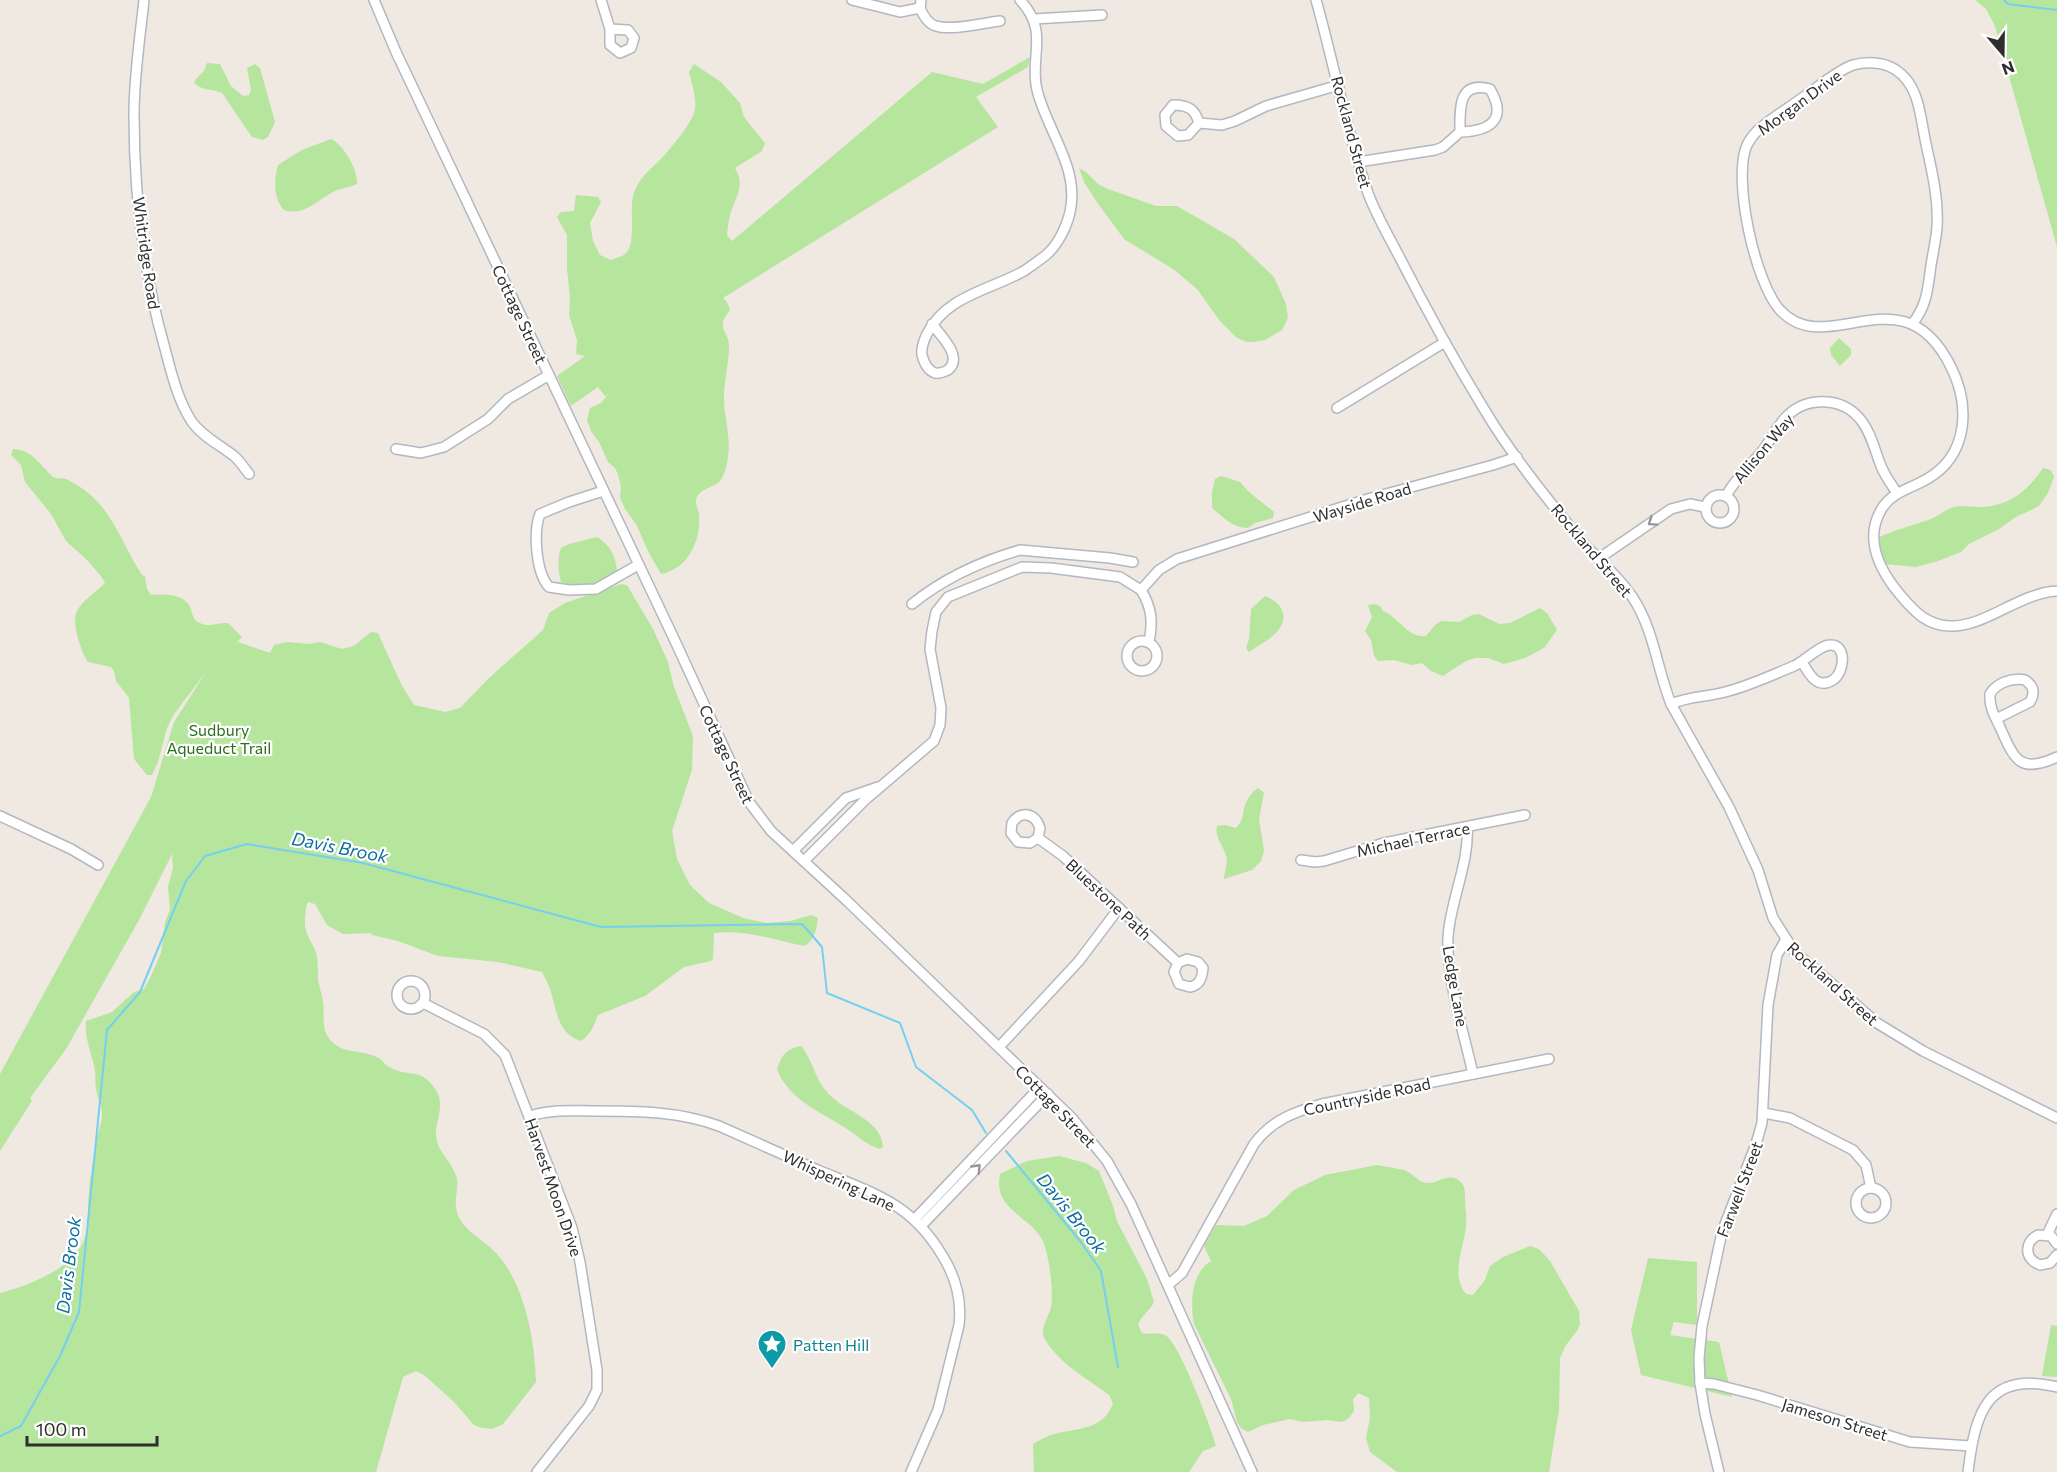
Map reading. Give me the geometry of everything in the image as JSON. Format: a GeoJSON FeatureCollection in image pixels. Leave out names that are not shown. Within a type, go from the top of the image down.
{"type":"FeatureCollection","features":[{"type":"Feature","properties":{"kind":"street","name":"Whitridge Road"},"geometry":{"type":"LineString","coordinates":[[144,0],[136,71],[134,116],[138,193],[147,267],[157,321],[180,399],[193,423],[206,437],[237,458],[249,474]]}},
{"type":"Feature","properties":{"kind":"street","name":"Cottage Street"},"geometry":{"type":"LineString","coordinates":[[374,0],[396,52],[746,796],[762,822],[999,1047],[1086,1134],[1115,1174],[1252,1472]]}},
{"type":"Feature","properties":{"kind":"street"},"geometry":{"type":"LineString","coordinates":[[602,0],[610,29]]}},
{"type":"Feature","properties":{"kind":"street"},"geometry":{"type":"LineString","coordinates":[[852,0],[900,12],[921,4],[928,21],[936,26],[1000,21]]}},
{"type":"Feature","properties":{"kind":"street"},"geometry":{"type":"LineString","coordinates":[[932,324],[952,350],[951,368],[943,373],[936,373],[928,369],[921,353],[924,340],[932,324],[958,300],[1024,271],[1048,254],[1060,238],[1070,213],[1072,195],[1070,177],[1037,90],[1035,70],[1038,50],[1034,19],[1020,0]]}},
{"type":"Feature","properties":{"kind":"street","name":"Rockland Street"},"geometry":{"type":"LineString","coordinates":[[1316,0],[1358,162],[1380,220],[1445,342],[1485,411],[1516,457],[1572,529],[1627,590],[1642,614],[1650,631],[1664,687],[1671,704],[1729,807],[1758,870],[1773,918],[1785,941],[1801,959],[1877,1023],[1923,1051],[2057,1118]]}},
{"type":"Feature","properties":{"kind":"street"},"geometry":{"type":"LineString","coordinates":[[1034,19],[1102,15]]}},
{"type":"Feature","properties":{"kind":"street","name":"Morgan Drive"},"geometry":{"type":"LineString","coordinates":[[1912,324],[1922,312],[1928,291],[1937,229],[1935,187],[1919,109],[1912,88],[1896,70],[1877,63],[1853,66],[1835,75],[1770,121],[1755,132],[1748,143],[1744,153],[1744,194],[1752,249],[1773,300],[1780,310],[1799,323],[1822,328],[1860,321],[1900,320],[1912,324],[1925,333],[1937,344],[1950,364],[1962,396],[1964,422],[1956,447],[1941,469],[1926,480],[1897,493],[1886,502],[1878,514],[1874,537],[1879,562],[1887,580],[1901,596],[1926,620],[1940,626],[1955,626],[1974,621],[2038,594],[2057,591]]}},
{"type":"Feature","properties":{"kind":"street"},"geometry":{"type":"LineString","coordinates":[[1199,123],[1222,125],[1266,106],[1339,85]]}},
{"type":"Feature","properties":{"kind":"street"},"geometry":{"type":"LineString","coordinates":[[1358,162],[1435,150],[1443,147],[1460,132],[1477,131],[1490,125],[1497,112],[1498,104],[1490,89],[1481,87],[1469,92],[1461,99],[1460,132]]}},
{"type":"Feature","properties":{"kind":"street"},"geometry":{"type":"LineString","coordinates":[[1337,408],[1445,342]]}},
{"type":"Feature","properties":{"kind":"street"},"geometry":{"type":"LineString","coordinates":[[396,449],[421,453],[444,447],[488,419],[508,399],[549,375]]}},
{"type":"Feature","properties":{"kind":"street","name":"Allison Way"},"geometry":{"type":"LineString","coordinates":[[1726,496],[1734,481],[1766,447],[1786,416],[1803,405],[1823,402],[1848,408],[1863,422],[1885,475],[1897,493]]}},
{"type":"Feature","properties":{"kind":"street","name":"Wayside Road"},"geometry":{"type":"LineString","coordinates":[[1141,590],[1159,570],[1177,560],[1371,498],[1516,457]]}},
{"type":"Feature","properties":{"kind":"street"},"geometry":{"type":"LineString","coordinates":[[603,491],[540,514],[537,532],[540,575],[549,587],[569,590],[596,588],[638,565]]}},
{"type":"Feature","properties":{"kind":"street","name":"Allison Way"},"geometry":{"type":"LineString","coordinates":[[1715,496],[1726,496],[1732,501],[1733,516],[1721,524],[1710,520],[1705,507],[1708,500],[1715,496]]}},
{"type":"Feature","properties":{"kind":"street","name":"Allison Way"},"geometry":{"type":"LineString","coordinates":[[1598,559],[1671,509],[1689,504],[1705,507]]}},
{"type":"Feature","properties":{"kind":"street"},"geometry":{"type":"LineString","coordinates":[[1020,550],[1022,567]]}},
{"type":"Feature","properties":{"kind":"street"},"geometry":{"type":"LineString","coordinates":[[912,604],[941,583],[1020,550],[1133,562]]}},
{"type":"Feature","properties":{"kind":"street"},"geometry":{"type":"LineString","coordinates":[[1086,573],[1089,556]]}},
{"type":"Feature","properties":{"kind":"street"},"geometry":{"type":"LineString","coordinates":[[804,861],[865,800],[934,741],[940,725],[940,705],[930,649],[936,612],[948,597],[1022,567],[1051,568],[1120,577],[1141,590],[1151,611],[1152,627],[1149,642]]}},
{"type":"Feature","properties":{"kind":"street"},"geometry":{"type":"LineString","coordinates":[[932,590],[943,604]]}},
{"type":"Feature","properties":{"kind":"street"},"geometry":{"type":"LineString","coordinates":[[1671,704],[1686,698],[1727,692],[1802,662],[1821,648],[1832,644],[1840,651],[1843,662],[1841,672],[1837,677],[1822,684],[1812,678],[1802,662]]}},
{"type":"Feature","properties":{"kind":"street"},"geometry":{"type":"LineString","coordinates":[[1996,719],[2030,702],[2033,692],[2028,682],[2014,679],[1991,691],[1989,701],[1996,719],[2010,750],[2019,761],[2027,765],[2036,765],[2057,757]]}},
{"type":"Feature","properties":{"kind":"street"},"geometry":{"type":"LineString","coordinates":[[793,851],[846,798],[881,786]]}},
{"type":"Feature","properties":{"kind":"street","name":"Michael Terrace"},"geometry":{"type":"LineString","coordinates":[[1301,860],[1324,861],[1384,843],[1525,815]]}},
{"type":"Feature","properties":{"kind":"street"},"geometry":{"type":"LineString","coordinates":[[0,816],[71,849],[98,865]]}},
{"type":"Feature","properties":{"kind":"street","name":"Ledge Lane"},"geometry":{"type":"LineString","coordinates":[[1467,827],[1467,841],[1449,924],[1448,948],[1452,980],[1473,1074]]}},
{"type":"Feature","properties":{"kind":"street","name":"Bluestone Path"},"geometry":{"type":"LineString","coordinates":[[1038,838],[1063,856],[1178,963]]}},
{"type":"Feature","properties":{"kind":"street"},"geometry":{"type":"LineString","coordinates":[[999,1047],[1079,961],[1119,908]]}},
{"type":"Feature","properties":{"kind":"street","name":"Farwell Street"},"geometry":{"type":"LineString","coordinates":[[1719,1472],[1700,1383],[1699,1358],[1702,1326],[1718,1245],[1730,1206],[1756,1144],[1764,1113],[1767,1017],[1777,955],[1785,941]]}},
{"type":"Feature","properties":{"kind":"street","name":"Harvest Moon Drive"},"geometry":{"type":"LineString","coordinates":[[423,1003],[473,1027],[499,1047],[510,1064],[572,1228],[578,1251],[598,1380],[597,1390],[590,1406],[537,1472]]}},
{"type":"Feature","properties":{"kind":"street","name":"Countryside Road"},"geometry":{"type":"LineString","coordinates":[[1168,1285],[1182,1273],[1254,1144],[1268,1127],[1278,1120],[1322,1104],[1549,1059]]}},
{"type":"Feature","properties":{"kind":"street"},"geometry":{"type":"LineString","coordinates":[[918,1222],[1044,1091]]}},
{"type":"Feature","properties":{"kind":"street","name":"Whispering Lane"},"geometry":{"type":"LineString","coordinates":[[530,1116],[553,1110],[645,1110],[690,1117],[719,1126],[884,1198],[918,1222],[938,1247],[952,1272],[961,1311],[938,1410],[911,1472]]}},
{"type":"Feature","properties":{"kind":"street"},"geometry":{"type":"LineString","coordinates":[[1764,1113],[1790,1118],[1853,1150],[1866,1165],[1871,1188]]}},
{"type":"Feature","properties":{"kind":"street"},"geometry":{"type":"LineString","coordinates":[[2047,1235],[2057,1214]]}},
{"type":"Feature","properties":{"kind":"street"},"geometry":{"type":"LineString","coordinates":[[2057,1244],[2047,1235],[2038,1235],[2031,1239],[2027,1246],[2028,1255],[2033,1262],[2043,1265],[2054,1260],[2057,1255]]}},
{"type":"Feature","properties":{"kind":"street","name":"Jameson Street"},"geometry":{"type":"LineString","coordinates":[[1700,1383],[1714,1384],[1757,1395],[1910,1442],[1971,1446]]}},
{"type":"Feature","properties":{"kind":"street"},"geometry":{"type":"LineString","coordinates":[[1968,1472],[1971,1446],[1979,1416],[1992,1396],[2007,1386],[2020,1383],[2057,1387]]}},
{"type":"Feature","properties":{"kind":"green space"},"geometry":{"type":"Polygon","coordinates":[[[1975,0],[2057,0],[2057,247],[1995,26],[1986,9],[1975,0]]]}},
{"type":"Feature","properties":{"kind":"green space"},"geometry":{"type":"Polygon","coordinates":[[[1030,57],[1028,67],[976,97],[998,127],[723,298],[730,310],[723,322],[729,347],[724,397],[729,441],[726,466],[719,482],[699,494],[697,498],[698,534],[691,552],[679,566],[661,574],[636,524],[625,509],[620,497],[621,487],[618,474],[608,462],[587,420],[590,408],[601,403],[608,394],[605,396],[598,387],[571,406],[557,376],[585,356],[576,354],[577,340],[569,315],[567,235],[557,217],[561,212],[574,211],[576,195],[598,197],[601,202],[590,223],[593,241],[600,255],[611,260],[624,255],[631,243],[632,200],[636,188],[679,138],[694,113],[695,98],[689,72],[694,64],[721,82],[740,103],[744,117],[765,143],[762,151],[735,168],[740,186],[728,222],[727,235],[732,241],[932,72],[983,84],[1030,57]]]}},
{"type":"Feature","properties":{"kind":"green space"},"geometry":{"type":"Polygon","coordinates":[[[207,63],[220,64],[231,86],[243,96],[249,95],[251,90],[247,68],[255,64],[260,68],[275,122],[268,137],[263,140],[252,137],[222,93],[194,83],[204,71],[207,63]]]}},
{"type":"Feature","properties":{"kind":"green space"},"geometry":{"type":"Polygon","coordinates":[[[331,139],[349,158],[357,184],[335,191],[304,209],[291,212],[284,210],[280,205],[275,188],[278,165],[302,150],[331,139]]]}},
{"type":"Feature","properties":{"kind":"green space"},"geometry":{"type":"Polygon","coordinates":[[[1079,168],[1098,184],[1108,189],[1156,206],[1177,206],[1234,239],[1274,277],[1286,304],[1288,318],[1282,330],[1265,340],[1247,342],[1237,338],[1220,321],[1197,289],[1173,269],[1124,239],[1096,201],[1084,182],[1079,168]]]}},
{"type":"Feature","properties":{"kind":"green space"},"geometry":{"type":"Polygon","coordinates":[[[1839,338],[1851,349],[1851,355],[1840,366],[1831,355],[1830,348],[1839,338]]]}},
{"type":"Feature","properties":{"kind":"green space","name":"Sudbury Aqueduct Trail"},"geometry":{"type":"Polygon","coordinates":[[[13,449],[28,453],[53,477],[66,479],[93,498],[112,521],[142,575],[145,576],[147,589],[151,595],[179,597],[190,607],[197,622],[210,625],[228,623],[242,637],[234,646],[238,642],[270,653],[274,645],[287,642],[310,644],[320,642],[342,649],[354,646],[371,632],[378,633],[401,684],[414,705],[445,712],[460,708],[489,678],[543,630],[549,613],[565,603],[621,584],[627,585],[653,629],[668,662],[674,687],[693,736],[692,770],[672,831],[677,859],[690,885],[709,903],[743,918],[766,923],[791,921],[811,915],[818,918],[813,938],[804,946],[748,934],[714,933],[711,961],[684,967],[645,996],[598,1015],[592,1030],[581,1041],[573,1038],[562,1027],[542,972],[498,962],[438,956],[371,933],[343,934],[327,925],[315,904],[308,902],[305,925],[317,957],[318,979],[324,1006],[324,1024],[328,1037],[338,1047],[377,1057],[398,1071],[421,1076],[437,1092],[440,1101],[436,1139],[456,1176],[456,1207],[460,1219],[469,1230],[497,1254],[515,1281],[521,1297],[531,1332],[536,1382],[503,1424],[492,1429],[474,1425],[454,1402],[424,1375],[416,1371],[403,1377],[376,1472],[0,1472],[0,1293],[24,1286],[50,1274],[72,1258],[85,1237],[90,1179],[102,1115],[96,1088],[95,1069],[87,1038],[86,1021],[112,1012],[134,992],[144,989],[150,978],[161,953],[165,922],[170,910],[168,887],[173,868],[172,854],[139,920],[66,1049],[30,1098],[32,1101],[0,1151],[0,1074],[151,797],[174,722],[206,672],[174,714],[167,728],[158,762],[152,775],[147,775],[134,759],[129,698],[116,681],[111,667],[88,662],[76,630],[75,616],[79,607],[105,583],[86,559],[66,541],[51,514],[25,482],[21,465],[11,455],[13,449]]]}},
{"type":"Feature","properties":{"kind":"green space"},"geometry":{"type":"Polygon","coordinates":[[[2043,468],[2051,470],[2054,477],[2048,493],[2039,506],[1969,544],[1961,552],[1938,561],[1916,567],[1884,564],[1874,540],[1931,519],[1951,508],[1989,506],[2008,501],[2023,491],[2043,468]]]}},
{"type":"Feature","properties":{"kind":"green space"},"geometry":{"type":"Polygon","coordinates":[[[1221,476],[1240,482],[1274,512],[1273,518],[1243,528],[1224,518],[1212,508],[1215,479],[1221,476]]]}},
{"type":"Feature","properties":{"kind":"green space"},"geometry":{"type":"Polygon","coordinates":[[[597,537],[611,551],[617,570],[606,579],[591,584],[575,585],[561,582],[558,565],[561,548],[597,537]]]}},
{"type":"Feature","properties":{"kind":"green space"},"geometry":{"type":"Polygon","coordinates":[[[1265,596],[1275,601],[1281,609],[1282,623],[1273,635],[1249,652],[1246,648],[1249,639],[1251,609],[1265,596]]]}},
{"type":"Feature","properties":{"kind":"green space"},"geometry":{"type":"Polygon","coordinates":[[[1375,604],[1409,631],[1419,636],[1426,636],[1441,621],[1459,622],[1479,614],[1499,624],[1510,623],[1540,608],[1547,613],[1557,630],[1544,648],[1525,658],[1504,664],[1488,658],[1475,658],[1443,676],[1431,671],[1422,663],[1412,665],[1394,660],[1378,661],[1374,656],[1371,640],[1365,631],[1372,617],[1368,605],[1375,604]]]}},
{"type":"Feature","properties":{"kind":"green space"},"geometry":{"type":"Polygon","coordinates":[[[1258,788],[1264,793],[1259,819],[1264,851],[1261,861],[1252,870],[1224,879],[1227,859],[1217,835],[1217,826],[1225,825],[1236,828],[1242,819],[1245,804],[1258,788]]]}},
{"type":"Feature","properties":{"kind":"green space"},"geometry":{"type":"Polygon","coordinates":[[[801,1046],[826,1091],[871,1124],[877,1130],[883,1147],[880,1149],[866,1142],[805,1103],[789,1088],[777,1069],[785,1053],[801,1046]]]}},
{"type":"Feature","properties":{"kind":"green space"},"geometry":{"type":"Polygon","coordinates":[[[1059,1156],[1086,1163],[1099,1171],[1117,1221],[1147,1279],[1154,1302],[1138,1325],[1142,1333],[1162,1334],[1171,1341],[1194,1386],[1216,1446],[1203,1451],[1189,1472],[1034,1472],[1033,1444],[1051,1435],[1097,1423],[1109,1412],[1113,1403],[1109,1395],[1075,1371],[1052,1350],[1046,1341],[1043,1328],[1051,1307],[1052,1293],[1046,1250],[1039,1235],[1015,1213],[1002,1197],[999,1187],[1000,1174],[1027,1161],[1059,1156]]]}},
{"type":"Feature","properties":{"kind":"green space"},"geometry":{"type":"Polygon","coordinates":[[[1377,1165],[1404,1170],[1425,1183],[1452,1178],[1462,1183],[1465,1191],[1466,1223],[1458,1270],[1461,1286],[1466,1294],[1473,1295],[1485,1280],[1490,1266],[1503,1257],[1530,1246],[1539,1249],[1550,1261],[1579,1311],[1580,1324],[1560,1358],[1559,1410],[1549,1472],[1397,1472],[1370,1452],[1366,1438],[1370,1418],[1369,1398],[1358,1393],[1353,1400],[1354,1411],[1342,1422],[1327,1420],[1303,1422],[1290,1419],[1263,1425],[1248,1432],[1237,1422],[1231,1399],[1194,1324],[1192,1298],[1196,1281],[1204,1266],[1211,1261],[1204,1246],[1216,1225],[1244,1226],[1267,1216],[1294,1190],[1325,1175],[1377,1165]]]}},
{"type":"Feature","properties":{"kind":"green space"},"geometry":{"type":"Polygon","coordinates":[[[1648,1258],[1697,1262],[1697,1325],[1674,1322],[1670,1335],[1719,1342],[1732,1397],[1641,1375],[1631,1330],[1648,1258]]]}},
{"type":"Feature","properties":{"kind":"green space"},"geometry":{"type":"Polygon","coordinates":[[[2051,1325],[2057,1326],[2057,1377],[2042,1376],[2051,1325]]]}},
{"type":"Feature","properties":{"kind":"waterway"},"geometry":{"type":"LineString","coordinates":[[2004,0],[2008,4],[2057,10]]}},
{"type":"Feature","properties":{"kind":"waterway","name":"Davis Brook"},"geometry":{"type":"LineString","coordinates":[[0,1436],[21,1426],[60,1356],[79,1312],[107,1030],[140,992],[186,881],[205,856],[247,844],[363,863],[601,927],[802,924],[822,947],[827,993],[900,1023],[916,1067],[972,1110],[986,1133]]}},
{"type":"Feature","properties":{"kind":"waterway","name":"Davis Brook"},"geometry":{"type":"LineString","coordinates":[[1006,1151],[1081,1242],[1101,1271],[1118,1367]]}},
{"type":"Feature","properties":{"kind":"place","name":"Patten Hill"},"geometry":{"type":"Point","coordinates":[772,1370]}}]}
